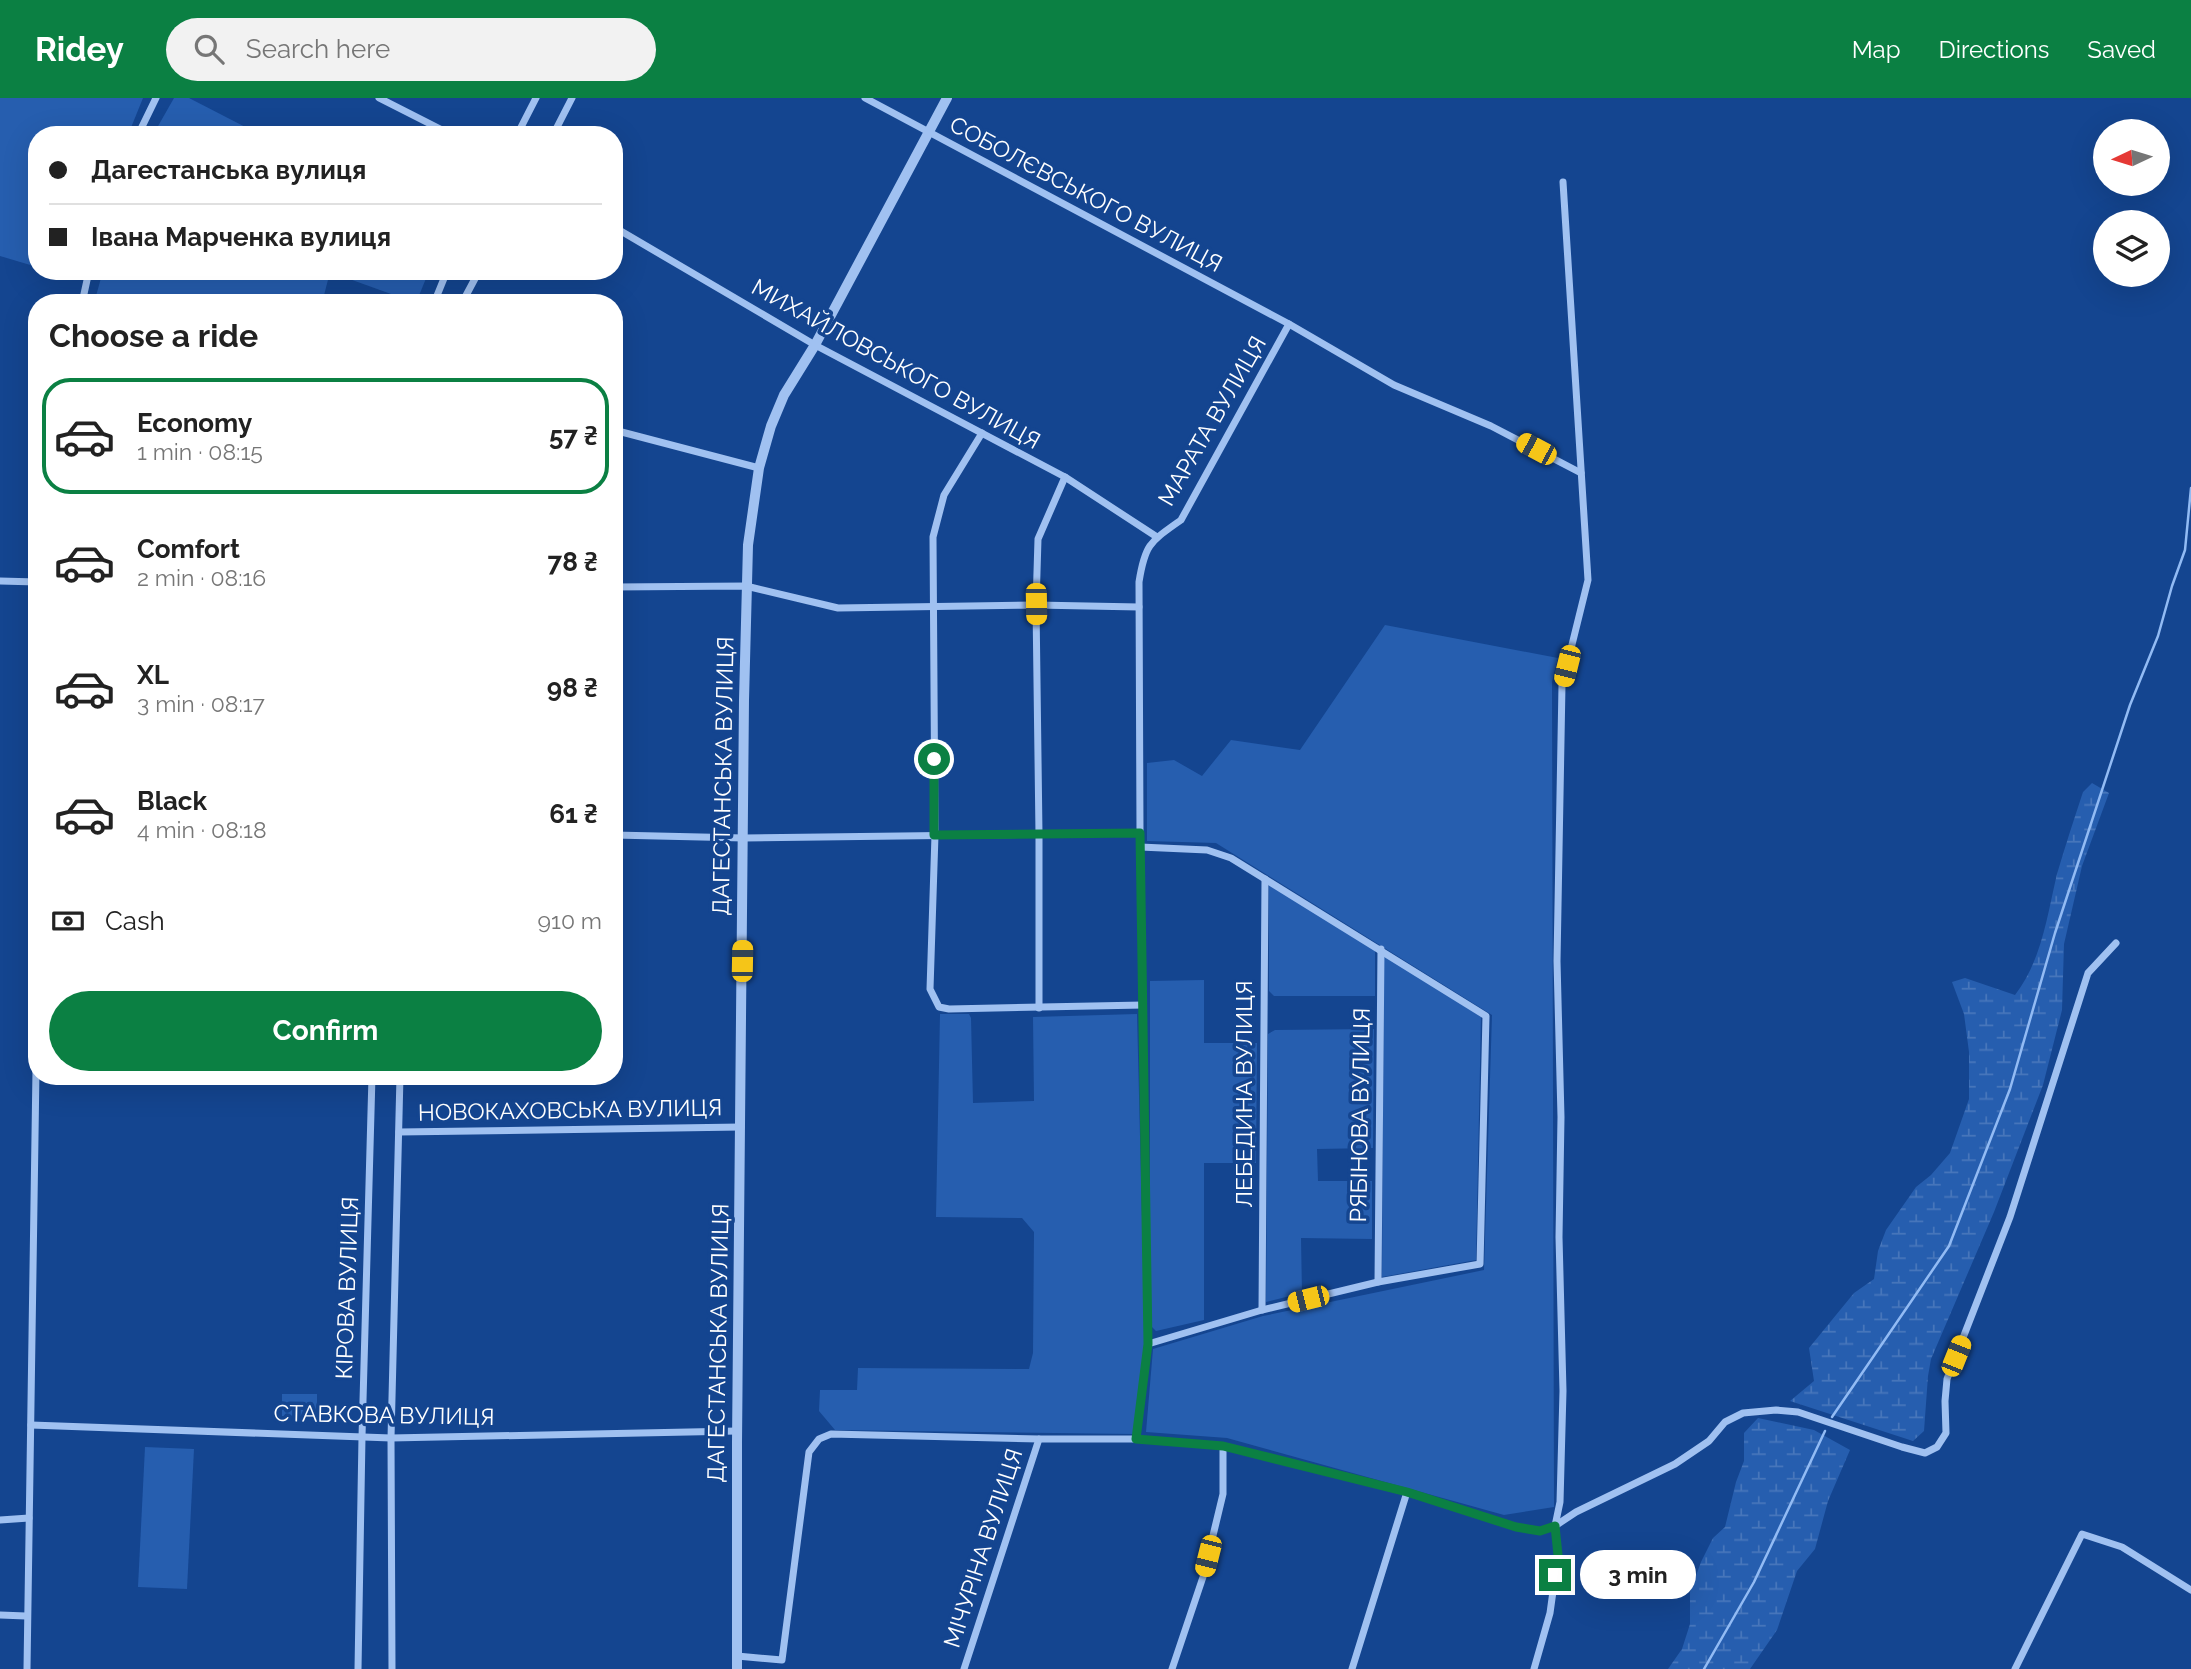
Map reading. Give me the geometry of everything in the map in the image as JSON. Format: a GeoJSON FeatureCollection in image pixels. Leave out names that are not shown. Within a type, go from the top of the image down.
{"type":"FeatureCollection","features":[{"type":"Feature","properties":{"kind":"street"},"geometry":{"type":"LineString","coordinates":[[142,126],[156,98]]}},
{"type":"Feature","properties":{"kind":"street"},"geometry":{"type":"LineString","coordinates":[[379,98],[434,126]]}},
{"type":"Feature","properties":{"kind":"street"},"geometry":{"type":"LineString","coordinates":[[522,126],[536,98]]}},
{"type":"Feature","properties":{"kind":"street"},"geometry":{"type":"LineString","coordinates":[[558,126],[572,98]]}},
{"type":"Feature","properties":{"kind":"street","name":"СОБОЛЄВСЬКОГО ВУЛИЦЯ"},"geometry":{"type":"LineString","coordinates":[[865,98],[1289,324],[1394,385],[1491,426],[1581,473]]}},
{"type":"Feature","properties":{"kind":"street","name":"ДАГЕСТАНСЬКА ВУЛИЦЯ"},"geometry":{"type":"LineString","coordinates":[[737,1669],[737,1431],[748,545],[760,468],[771,426],[784,395],[815,345],[947,98]]}},
{"type":"Feature","properties":{"kind":"street"},"geometry":{"type":"LineString","coordinates":[[1534,1669],[1553,1590],[1558,1555],[1555,1526],[1560,1502],[1563,1391],[1557,961],[1562,685],[1588,580],[1563,182]]}},
{"type":"Feature","properties":{"kind":"street","name":"МИХАЙЛОВСЬКОГО ВУЛИЦЯ"},"geometry":{"type":"LineString","coordinates":[[623,232],[815,345],[1065,477],[1157,537]]}},
{"type":"Feature","properties":{"kind":"street","name":"МАРАТА ВУЛИЦЯ"},"geometry":{"type":"LineString","coordinates":[[1136,1439],[1148,1344],[1140,847],[1139,582],[1142,563],[1151,541],[1181,520],[1289,324]]}},
{"type":"Feature","properties":{"kind":"street"},"geometry":{"type":"LineString","coordinates":[[623,432],[760,468]]}},
{"type":"Feature","properties":{"kind":"street"},"geometry":{"type":"LineString","coordinates":[[982,433],[944,495],[933,537],[934,835],[930,989],[939,1007],[949,1009],[1143,1005]]}},
{"type":"Feature","properties":{"kind":"street"},"geometry":{"type":"LineString","coordinates":[[1039,1008],[1036,604],[1038,539],[1065,477]]}},
{"type":"Feature","properties":{"kind":"street"},"geometry":{"type":"LineString","coordinates":[[0,581],[28,582]]}},
{"type":"Feature","properties":{"kind":"street"},"geometry":{"type":"LineString","coordinates":[[623,587],[746,586],[838,608],[1036,604],[1139,607]]}},
{"type":"Feature","properties":{"kind":"street"},"geometry":{"type":"LineString","coordinates":[[623,835],[744,838],[1140,833]]}},
{"type":"Feature","properties":{"kind":"street"},"geometry":{"type":"LineString","coordinates":[[1140,847],[1208,850],[1231,858],[1486,1016],[1480,1264],[1378,1282],[1262,1310],[1148,1344]]}},
{"type":"Feature","properties":{"kind":"street","name":"ЛЕБЕДИНА ВУЛИЦЯ"},"geometry":{"type":"LineString","coordinates":[[1262,1310],[1265,879]]}},
{"type":"Feature","properties":{"kind":"street"},"geometry":{"type":"LineString","coordinates":[[737,1656],[782,1660],[809,1452],[819,1439],[831,1434],[1136,1439],[1223,1446],[1407,1492],[1516,1527],[1540,1531],[1555,1526],[1576,1512],[1675,1464],[1709,1441],[1726,1422],[1743,1413],[1776,1410],[1798,1412],[1925,1453],[1937,1447],[1945,1433],[1947,1379],[2010,1217],[2088,973],[2116,943]]}},
{"type":"Feature","properties":{"kind":"street","name":"РЯБІНОВА ВУЛИЦЯ"},"geometry":{"type":"LineString","coordinates":[[1378,1282],[1381,949]]}},
{"type":"Feature","properties":{"kind":"street"},"geometry":{"type":"LineString","coordinates":[[27,1669],[36,1085]]}},
{"type":"Feature","properties":{"kind":"street","name":"КІРОВА ВУЛИЦЯ"},"geometry":{"type":"LineString","coordinates":[[358,1669],[372,1085]]}},
{"type":"Feature","properties":{"kind":"street","name":"КІРОВА ВУЛИЦЯ"},"geometry":{"type":"LineString","coordinates":[[392,1669],[391,1438],[400,1085]]}},
{"type":"Feature","properties":{"kind":"street","name":"НОВОКАХОВСЬКА ВУЛИЦЯ"},"geometry":{"type":"LineString","coordinates":[[399,1132],[741,1127]]}},
{"type":"Feature","properties":{"kind":"street","name":"СТАВКОВА ВУЛИЦЯ"},"geometry":{"type":"LineString","coordinates":[[31,1425],[391,1438],[737,1431]]}},
{"type":"Feature","properties":{"kind":"street","name":"МІЧУРІНА ВУЛИЦЯ"},"geometry":{"type":"LineString","coordinates":[[964,1669],[1039,1439]]}},
{"type":"Feature","properties":{"kind":"street"},"geometry":{"type":"LineString","coordinates":[[1171,1669],[1203,1577],[1223,1494],[1223,1446]]}},
{"type":"Feature","properties":{"kind":"street"},"geometry":{"type":"LineString","coordinates":[[1352,1669],[1407,1492]]}},
{"type":"Feature","properties":{"kind":"street"},"geometry":{"type":"LineString","coordinates":[[0,1520],[29,1518]]}},
{"type":"Feature","properties":{"kind":"street"},"geometry":{"type":"LineString","coordinates":[[2015,1669],[2082,1534],[2122,1547],[2191,1590]]}},
{"type":"Feature","properties":{"kind":"street"},"geometry":{"type":"LineString","coordinates":[[0,1615],[26,1616]]}},
{"type":"Feature","properties":{"kind":"green space"},"geometry":{"type":"Polygon","coordinates":[[[0,98],[143,98],[132,126],[28,126],[28,264],[0,256],[0,98]]]}},
{"type":"Feature","properties":{"kind":"green space"},"geometry":{"type":"Polygon","coordinates":[[[174,98],[189,98],[243,126],[158,126],[174,98]]]}},
{"type":"Feature","properties":{"kind":"green space"},"geometry":{"type":"Polygon","coordinates":[[[100,280],[328,280],[324,294],[97,294],[100,280]]]}},
{"type":"Feature","properties":{"kind":"green space"},"geometry":{"type":"Polygon","coordinates":[[[352,280],[425,280],[420,294],[391,294],[352,280]]]}},
{"type":"Feature","properties":{"kind":"green space"},"geometry":{"type":"Polygon","coordinates":[[[1385,625],[1558,658],[1552,682],[1554,1507],[1504,1515],[1227,1438],[1146,1432],[1153,1349],[1263,1316],[1484,1270],[1492,1015],[1216,843],[1147,841],[1147,763],[1174,760],[1202,776],[1231,740],[1300,750],[1385,625]]]}},
{"type":"Feature","properties":{"kind":"green space"},"geometry":{"type":"Polygon","coordinates":[[[2092,783],[2109,793],[2082,866],[2064,944],[2062,1010],[2043,1085],[1994,1212],[1931,1359],[1924,1431],[1913,1441],[1790,1401],[1814,1381],[1809,1348],[1854,1293],[1874,1279],[1878,1251],[1886,1230],[1916,1187],[1931,1175],[1950,1153],[1969,1099],[1969,1052],[1964,1014],[1952,982],[1965,978],[2015,995],[2038,952],[2073,823],[2083,792],[2092,783]]]}},
{"type":"Feature","properties":{"kind":"green space"},"geometry":{"type":"Polygon","coordinates":[[[1269,885],[1375,948],[1375,996],[1274,996],[1269,991],[1269,885]]]}},
{"type":"Feature","properties":{"kind":"green space"},"geometry":{"type":"Polygon","coordinates":[[[1384,954],[1481,1017],[1476,1260],[1382,1277],[1384,954]]]}},
{"type":"Feature","properties":{"kind":"green space"},"geometry":{"type":"Polygon","coordinates":[[[1204,980],[1204,1043],[1257,1043],[1256,1163],[1204,1163],[1204,1320],[1156,1331],[1150,1325],[1150,981],[1204,980]]]}},
{"type":"Feature","properties":{"kind":"green space"},"geometry":{"type":"Polygon","coordinates":[[[940,1014],[969,1014],[971,1018],[973,1103],[1034,1101],[1033,1017],[1137,1014],[1145,1339],[1133,1434],[835,1430],[819,1411],[820,1390],[857,1390],[858,1368],[1029,1369],[1033,1353],[1034,1232],[1022,1218],[936,1217],[940,1014]]]}},
{"type":"Feature","properties":{"kind":"green space"},"geometry":{"type":"Polygon","coordinates":[[[1374,1029],[1373,1148],[1317,1149],[1318,1181],[1372,1181],[1372,1239],[1301,1238],[1302,1293],[1266,1302],[1268,1034],[1275,1030],[1374,1029]]]}},
{"type":"Feature","properties":{"kind":"green space"},"geometry":{"type":"Polygon","coordinates":[[[282,1394],[317,1394],[317,1417],[282,1416],[282,1394]]]}},
{"type":"Feature","properties":{"kind":"green space"},"geometry":{"type":"Polygon","coordinates":[[[1758,1418],[1814,1430],[1850,1450],[1828,1501],[1815,1549],[1797,1571],[1777,1630],[1750,1669],[1668,1669],[1682,1649],[1690,1624],[1690,1592],[1701,1562],[1713,1538],[1725,1527],[1744,1461],[1744,1433],[1758,1418]]]}},
{"type":"Feature","properties":{"kind":"green space"},"geometry":{"type":"Polygon","coordinates":[[[145,1447],[194,1449],[187,1589],[138,1587],[145,1447]]]}},
{"type":"Feature","properties":{"kind":"waterway"},"geometry":{"type":"LineString","coordinates":[[1832,1417],[1949,1246],[2010,1089],[2055,933],[2130,705],[2158,636],[2185,550],[2191,488]]}},
{"type":"Feature","properties":{"kind":"waterway"},"geometry":{"type":"LineString","coordinates":[[1704,1669],[1754,1582],[1825,1431]]}},
{"type":"Feature","properties":{"kind":"route"},"geometry":{"type":"LineString","coordinates":[[934,759],[934,835],[1140,833],[1148,1344],[1136,1439],[1223,1446],[1407,1492],[1516,1527],[1540,1531],[1555,1526],[1558,1555],[1555,1575]]}}]}
